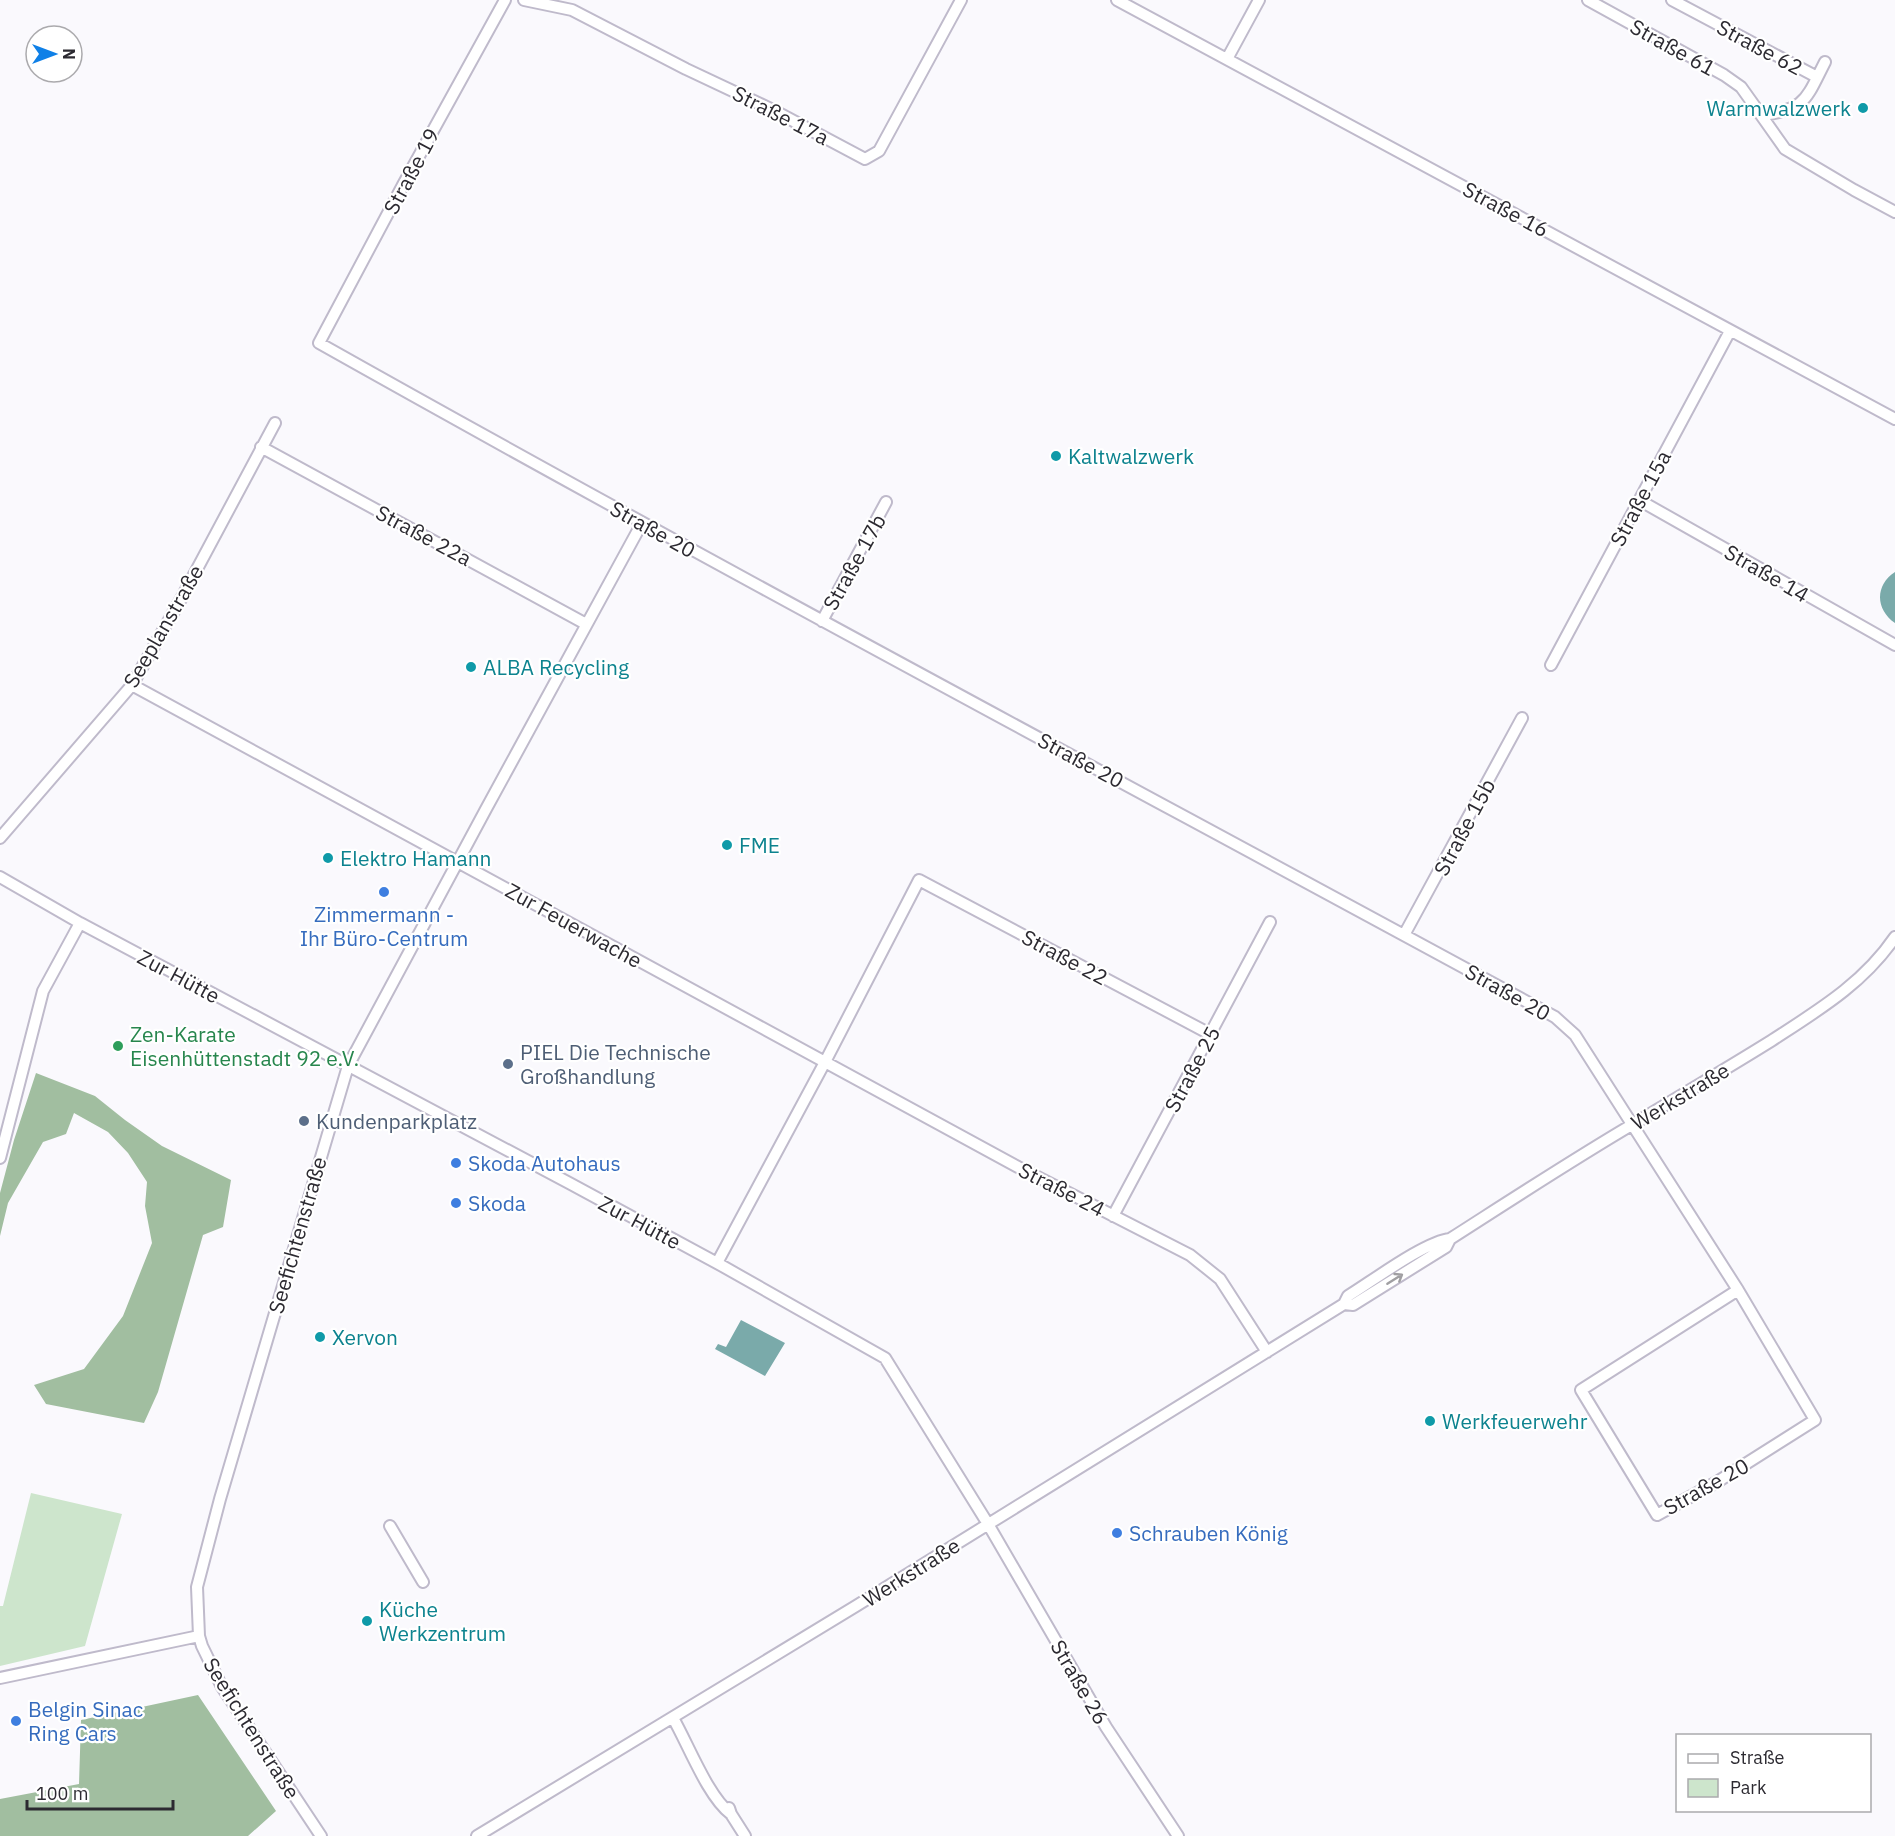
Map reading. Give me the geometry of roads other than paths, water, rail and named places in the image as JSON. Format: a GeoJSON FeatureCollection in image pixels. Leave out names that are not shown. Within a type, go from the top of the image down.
{"type":"FeatureCollection","features":[{"type":"Feature","properties":{"kind":"street"},"geometry":{"type":"LineString","coordinates":[[504,1],[518,0]]}},
{"type":"Feature","properties":{"kind":"street","name":"Straße 17a"},"geometry":{"type":"LineString","coordinates":[[524,0],[572,10],[686,69],[771,109],[865,159],[879,151],[961,0]]}},
{"type":"Feature","properties":{"kind":"street","name":"Straße 16"},"geometry":{"type":"LineString","coordinates":[[1117,0],[1895,419]]}},
{"type":"Feature","properties":{"kind":"street"},"geometry":{"type":"LineString","coordinates":[[1227,59],[1259,0]]}},
{"type":"Feature","properties":{"kind":"street","name":"Straße 61"},"geometry":{"type":"LineString","coordinates":[[1588,0],[1724,75],[1741,87],[1785,148],[1895,212]]}},
{"type":"Feature","properties":{"kind":"street","name":"Straße 62"},"geometry":{"type":"LineString","coordinates":[[1672,0],[1817,77]]}},
{"type":"Feature","properties":{"kind":"street","name":"Straße 19"},"geometry":{"type":"LineString","coordinates":[[319,343],[504,1]]}},
{"type":"Feature","properties":{"kind":"street"},"geometry":{"type":"LineString","coordinates":[[1761,115],[1784,113],[1803,102],[1825,62]]}},
{"type":"Feature","properties":{"kind":"street","name":"Straße 15a"},"geometry":{"type":"LineString","coordinates":[[1551,665],[1730,331]]}},
{"type":"Feature","properties":{"kind":"street","name":"Straße 20"},"geometry":{"type":"LineString","coordinates":[[319,343],[642,523],[1555,1017],[1575,1035],[1633,1124],[1738,1290],[1815,1419],[1717,1482],[1657,1515],[1581,1390],[1738,1290]]}},
{"type":"Feature","properties":{"kind":"street","name":"Seeplanstraße"},"geometry":{"type":"LineString","coordinates":[[0,838],[132,685],[181,599],[275,423]]}},
{"type":"Feature","properties":{"kind":"street","name":"Straße 22a"},"geometry":{"type":"LineString","coordinates":[[261,447],[586,624]]}},
{"type":"Feature","properties":{"kind":"street","name":"Straße 14"},"geometry":{"type":"LineString","coordinates":[[1639,500],[1895,645]]}},
{"type":"Feature","properties":{"kind":"street","name":"Straße 17b"},"geometry":{"type":"LineString","coordinates":[[822,621],[886,502]]}},
{"type":"Feature","properties":{"kind":"street","name":"Seefichtenstraße"},"geometry":{"type":"LineString","coordinates":[[321,1836],[222,1687],[199,1636],[197,1587],[220,1499],[348,1066],[642,523]]}},
{"type":"Feature","properties":{"kind":"street","name":"Zur Feuerwache"},"geometry":{"type":"LineString","coordinates":[[132,685],[825,1062]]}},
{"type":"Feature","properties":{"kind":"street","name":"Straße 15b"},"geometry":{"type":"LineString","coordinates":[[1404,935],[1522,718]]}},
{"type":"Feature","properties":{"kind":"street","name":"Zur Hütte"},"geometry":{"type":"LineString","coordinates":[[0,877],[80,923],[717,1263],[885,1358],[988,1524]]}},
{"type":"Feature","properties":{"kind":"street","name":"Straße 22"},"geometry":{"type":"LineString","coordinates":[[825,1062],[919,880],[1210,1034]]}},
{"type":"Feature","properties":{"kind":"street","name":"Straße 25"},"geometry":{"type":"LineString","coordinates":[[1113,1216],[1270,922]]}},
{"type":"Feature","properties":{"kind":"street"},"geometry":{"type":"LineString","coordinates":[[0,1158],[44,991],[80,923]]}},
{"type":"Feature","properties":{"kind":"street","name":"Werkstraße"},"geometry":{"type":"LineString","coordinates":[[477,1836],[1267,1352],[1344,1304],[1348,1296],[1408,1258],[1441,1240],[1450,1239],[1834,1001],[1870,968],[1895,937]]}},
{"type":"Feature","properties":{"kind":"street"},"geometry":{"type":"LineString","coordinates":[[717,1263],[825,1062]]}},
{"type":"Feature","properties":{"kind":"street","name":"Straße 24"},"geometry":{"type":"LineString","coordinates":[[825,1062],[1018,1167],[1190,1255],[1220,1279],[1267,1352]]}},
{"type":"Feature","properties":{"kind":"street","name":"Straße 26"},"geometry":{"type":"LineString","coordinates":[[988,1524],[1106,1727],[1178,1836]]}},
{"type":"Feature","properties":{"kind":"street"},"geometry":{"type":"LineString","coordinates":[[390,1526],[423,1582]]}},
{"type":"Feature","properties":{"kind":"street"},"geometry":{"type":"LineString","coordinates":[[0,1678],[199,1636]]}},
{"type":"Feature","properties":{"kind":"street"},"geometry":{"type":"LineString","coordinates":[[673,1718],[706,1781],[745,1836]]}},
{"type":"Feature","properties":{"kind":"water"},"geometry":{"type":"Polygon","coordinates":[[[1895,572],[1895,623],[1884,611],[1880,597],[1884,583],[1895,572]]]}},
{"type":"Feature","properties":{"kind":"water"},"geometry":{"type":"Polygon","coordinates":[[[741,1320],[785,1343],[765,1376],[715,1349],[718,1344],[726,1347],[741,1320]]]}},
{"type":"Feature","properties":{"kind":"place","name":"Warmwalzwerk"},"geometry":{"type":"Point","coordinates":[1863,108]}},
{"type":"Feature","properties":{"kind":"place","name":"Kaltwalzwerk"},"geometry":{"type":"Point","coordinates":[1056,456]}},
{"type":"Feature","properties":{"kind":"place","name":"ALBA Recycling"},"geometry":{"type":"Point","coordinates":[471,667]}},
{"type":"Feature","properties":{"kind":"place","name":"FME"},"geometry":{"type":"Point","coordinates":[727,845]}},
{"type":"Feature","properties":{"kind":"place","name":"Elektro Hamann"},"geometry":{"type":"Point","coordinates":[328,858]}},
{"type":"Feature","properties":{"kind":"place","name":"Zimmermann - Ihr Büro-Centrum"},"geometry":{"type":"Point","coordinates":[384,892]}},
{"type":"Feature","properties":{"kind":"place","name":"Zen-Karate Eisenhüttenstadt 92 e.V."},"geometry":{"type":"Point","coordinates":[118,1046]}},
{"type":"Feature","properties":{"kind":"place","name":"PIEL Die Technische Großhandlung"},"geometry":{"type":"Point","coordinates":[508,1064]}},
{"type":"Feature","properties":{"kind":"place","name":"Kundenparkplatz"},"geometry":{"type":"Point","coordinates":[304,1121]}},
{"type":"Feature","properties":{"kind":"place","name":"Skoda Autohaus"},"geometry":{"type":"Point","coordinates":[456,1163]}},
{"type":"Feature","properties":{"kind":"place","name":"Skoda"},"geometry":{"type":"Point","coordinates":[456,1203]}},
{"type":"Feature","properties":{"kind":"place","name":"Xervon"},"geometry":{"type":"Point","coordinates":[320,1337]}},
{"type":"Feature","properties":{"kind":"place","name":"Werkfeuerwehr"},"geometry":{"type":"Point","coordinates":[1430,1421]}},
{"type":"Feature","properties":{"kind":"place","name":"Schrauben König"},"geometry":{"type":"Point","coordinates":[1117,1533]}},
{"type":"Feature","properties":{"kind":"place","name":"Küche Werkzentrum"},"geometry":{"type":"Point","coordinates":[367,1621]}},
{"type":"Feature","properties":{"kind":"place","name":"Belgin Sinac Ring Cars"},"geometry":{"type":"Point","coordinates":[16,1721]}}]}
